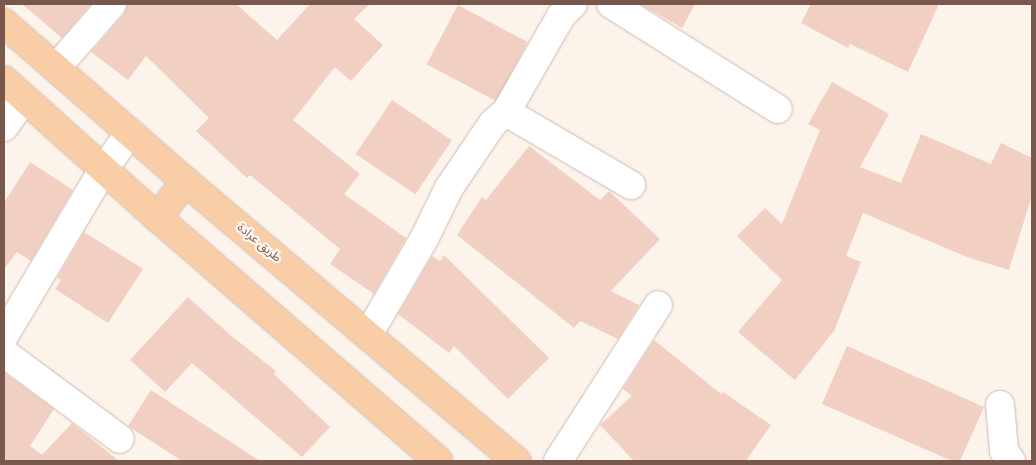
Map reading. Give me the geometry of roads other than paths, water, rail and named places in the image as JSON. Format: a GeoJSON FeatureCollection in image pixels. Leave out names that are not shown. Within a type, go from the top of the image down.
{"type":"FeatureCollection","features":[{"type":"Feature","properties":{"kind":"main road","name":"طريق عرادة"},"geometry":{"type":"LineString","coordinates":[[4,23],[185,181],[516,461]]}},
{"type":"Feature","properties":{"kind":"main road"},"geometry":{"type":"LineString","coordinates":[[4,80],[158,218],[440,461]]}},
{"type":"Feature","properties":{"kind":"main road"},"geometry":{"type":"LineString","coordinates":[[158,218],[185,181]]}},
{"type":"Feature","properties":{"kind":"street"},"geometry":{"type":"LineString","coordinates":[[56,68],[112,4]]}},
{"type":"Feature","properties":{"kind":"street"},"geometry":{"type":"LineString","coordinates":[[368,335],[425,237],[449,188],[493,122],[506,112],[561,16],[573,4]]}},
{"type":"Feature","properties":{"kind":"street"},"geometry":{"type":"LineString","coordinates":[[611,4],[778,109]]}},
{"type":"Feature","properties":{"kind":"street"},"geometry":{"type":"LineString","coordinates":[[4,127],[24,99]]}},
{"type":"Feature","properties":{"kind":"street"},"geometry":{"type":"LineString","coordinates":[[506,112],[631,185]]}},
{"type":"Feature","properties":{"kind":"street"},"geometry":{"type":"LineString","coordinates":[[4,336],[104,170],[130,133]]}},
{"type":"Feature","properties":{"kind":"street"},"geometry":{"type":"LineString","coordinates":[[558,461],[658,305]]}},
{"type":"Feature","properties":{"kind":"street"},"geometry":{"type":"LineString","coordinates":[[4,353],[120,439]]}},
{"type":"Feature","properties":{"kind":"street"},"geometry":{"type":"LineString","coordinates":[[1000,405],[1004,450],[1011,461]]}}]}
